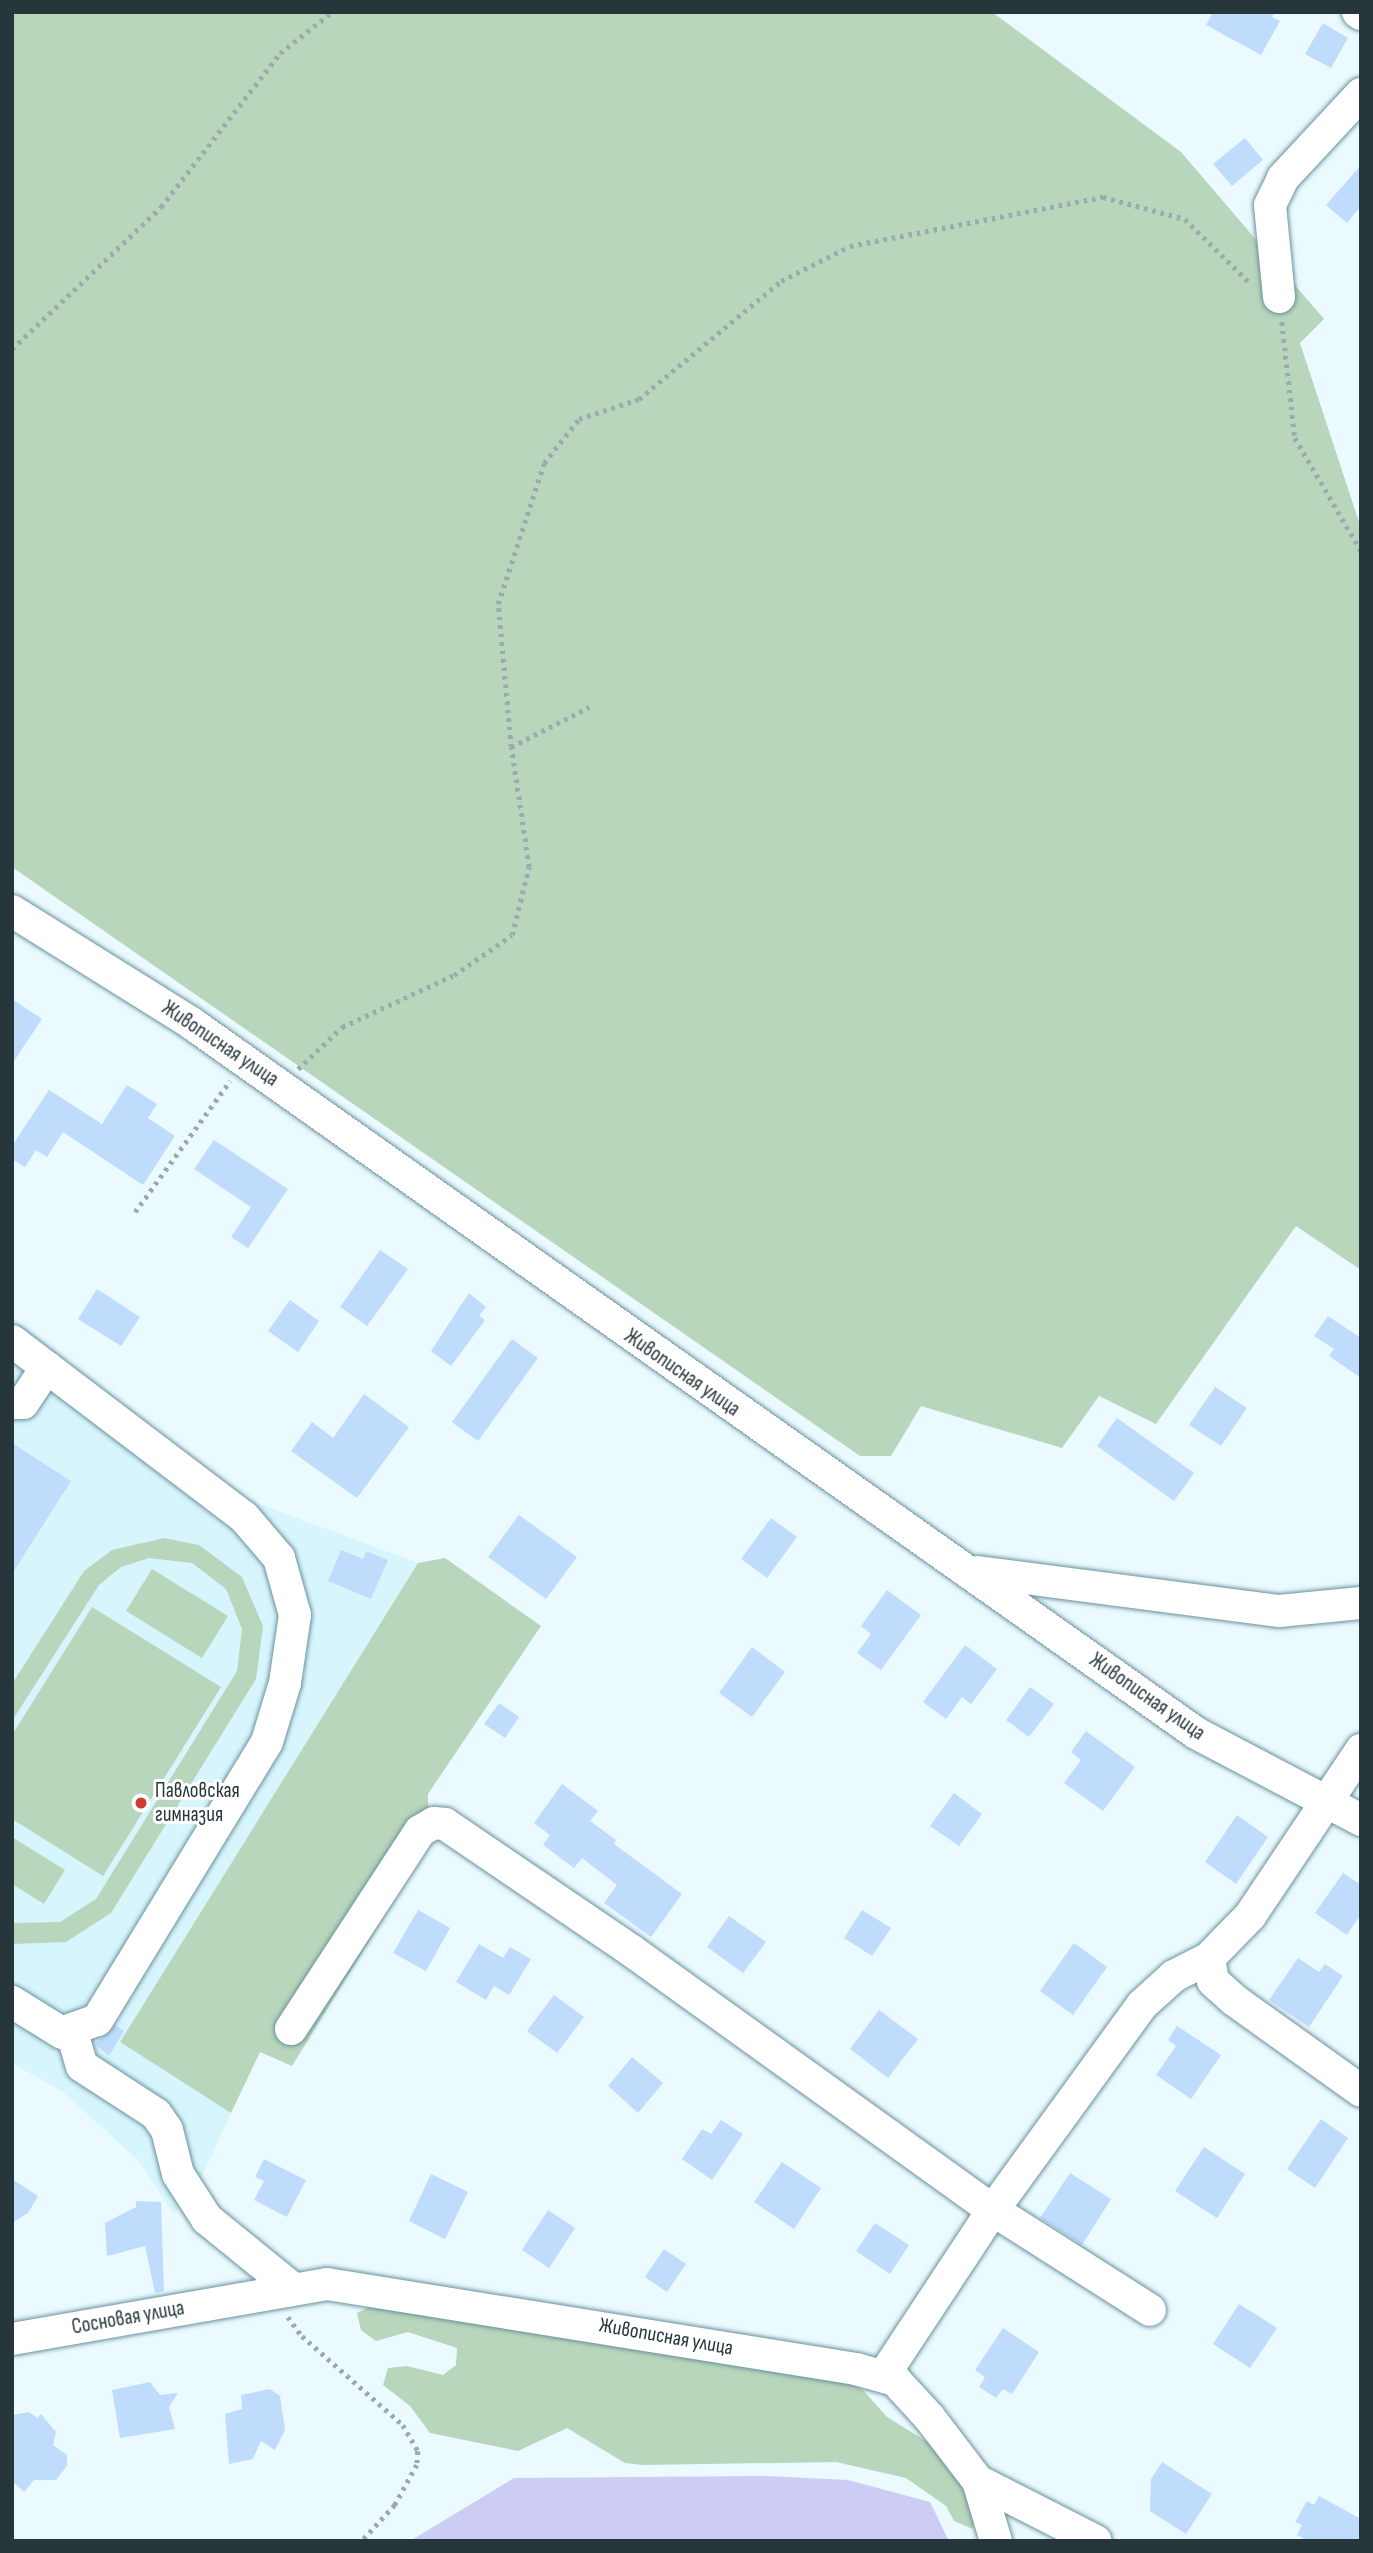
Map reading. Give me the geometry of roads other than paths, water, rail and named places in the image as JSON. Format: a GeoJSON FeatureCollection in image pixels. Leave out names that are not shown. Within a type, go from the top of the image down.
{"type":"FeatureCollection","features":[{"type":"Feature","properties":{"kind":"street"},"geometry":{"type":"LineString","coordinates":[[1279,297],[1270,205],[1283,178],[1361,94]]}},
{"type":"Feature","properties":{"kind":"street","name":"Живописная улица"},"geometry":{"type":"LineString","coordinates":[[12,911],[245,1061],[896,1525],[974,1572],[1196,1733],[1361,1820]]}},
{"type":"Feature","properties":{"kind":"street"},"geometry":{"type":"LineString","coordinates":[[12,1341],[244,1517],[279,1558],[295,1615],[285,1684],[251,1773],[97,2020],[72,2032],[62,2033],[12,2002]]}},
{"type":"Feature","properties":{"kind":"street"},"geometry":{"type":"LineString","coordinates":[[12,1403],[23,1403],[47,1367]]}},
{"type":"Feature","properties":{"kind":"street"},"geometry":{"type":"LineString","coordinates":[[974,1572],[1279,1611],[1361,1603]]}},
{"type":"Feature","properties":{"kind":"street"},"geometry":{"type":"LineString","coordinates":[[884,2375],[993,2210],[1142,2005],[1174,1976],[1209,1958],[1250,1916],[1361,1750]]}},
{"type":"Feature","properties":{"kind":"street"},"geometry":{"type":"LineString","coordinates":[[291,2029],[420,1830],[434,1823],[445,1824],[632,1951],[993,2210],[1150,2310]]}},
{"type":"Feature","properties":{"kind":"street"},"geometry":{"type":"LineString","coordinates":[[1209,1958],[1213,1981],[1361,2091]]}},
{"type":"Feature","properties":{"kind":"street"},"geometry":{"type":"LineString","coordinates":[[72,2032],[82,2066],[156,2114],[167,2130],[178,2174],[207,2219],[271,2293]]}},
{"type":"Feature","properties":{"kind":"street","name":"Живописная улица"},"geometry":{"type":"LineString","coordinates":[[271,2293],[327,2284],[459,2302],[884,2375],[906,2389],[978,2481],[996,2541]]}},
{"type":"Feature","properties":{"kind":"street","name":"Сосновая улица"},"geometry":{"type":"LineString","coordinates":[[12,2339],[271,2293]]}},
{"type":"Feature","properties":{"kind":"street"},"geometry":{"type":"LineString","coordinates":[[978,2481],[1096,2541]]}},
{"type":"Feature","properties":{"kind":"water"},"geometry":{"type":"Polygon","coordinates":[[[766,2476],[848,2480],[930,2502],[949,2541],[410,2541],[514,2478],[766,2476]]]}},
{"type":"Feature","properties":{"kind":"place","name":"Павловская гимназия"},"geometry":{"type":"Point","coordinates":[141,1803]}}]}
